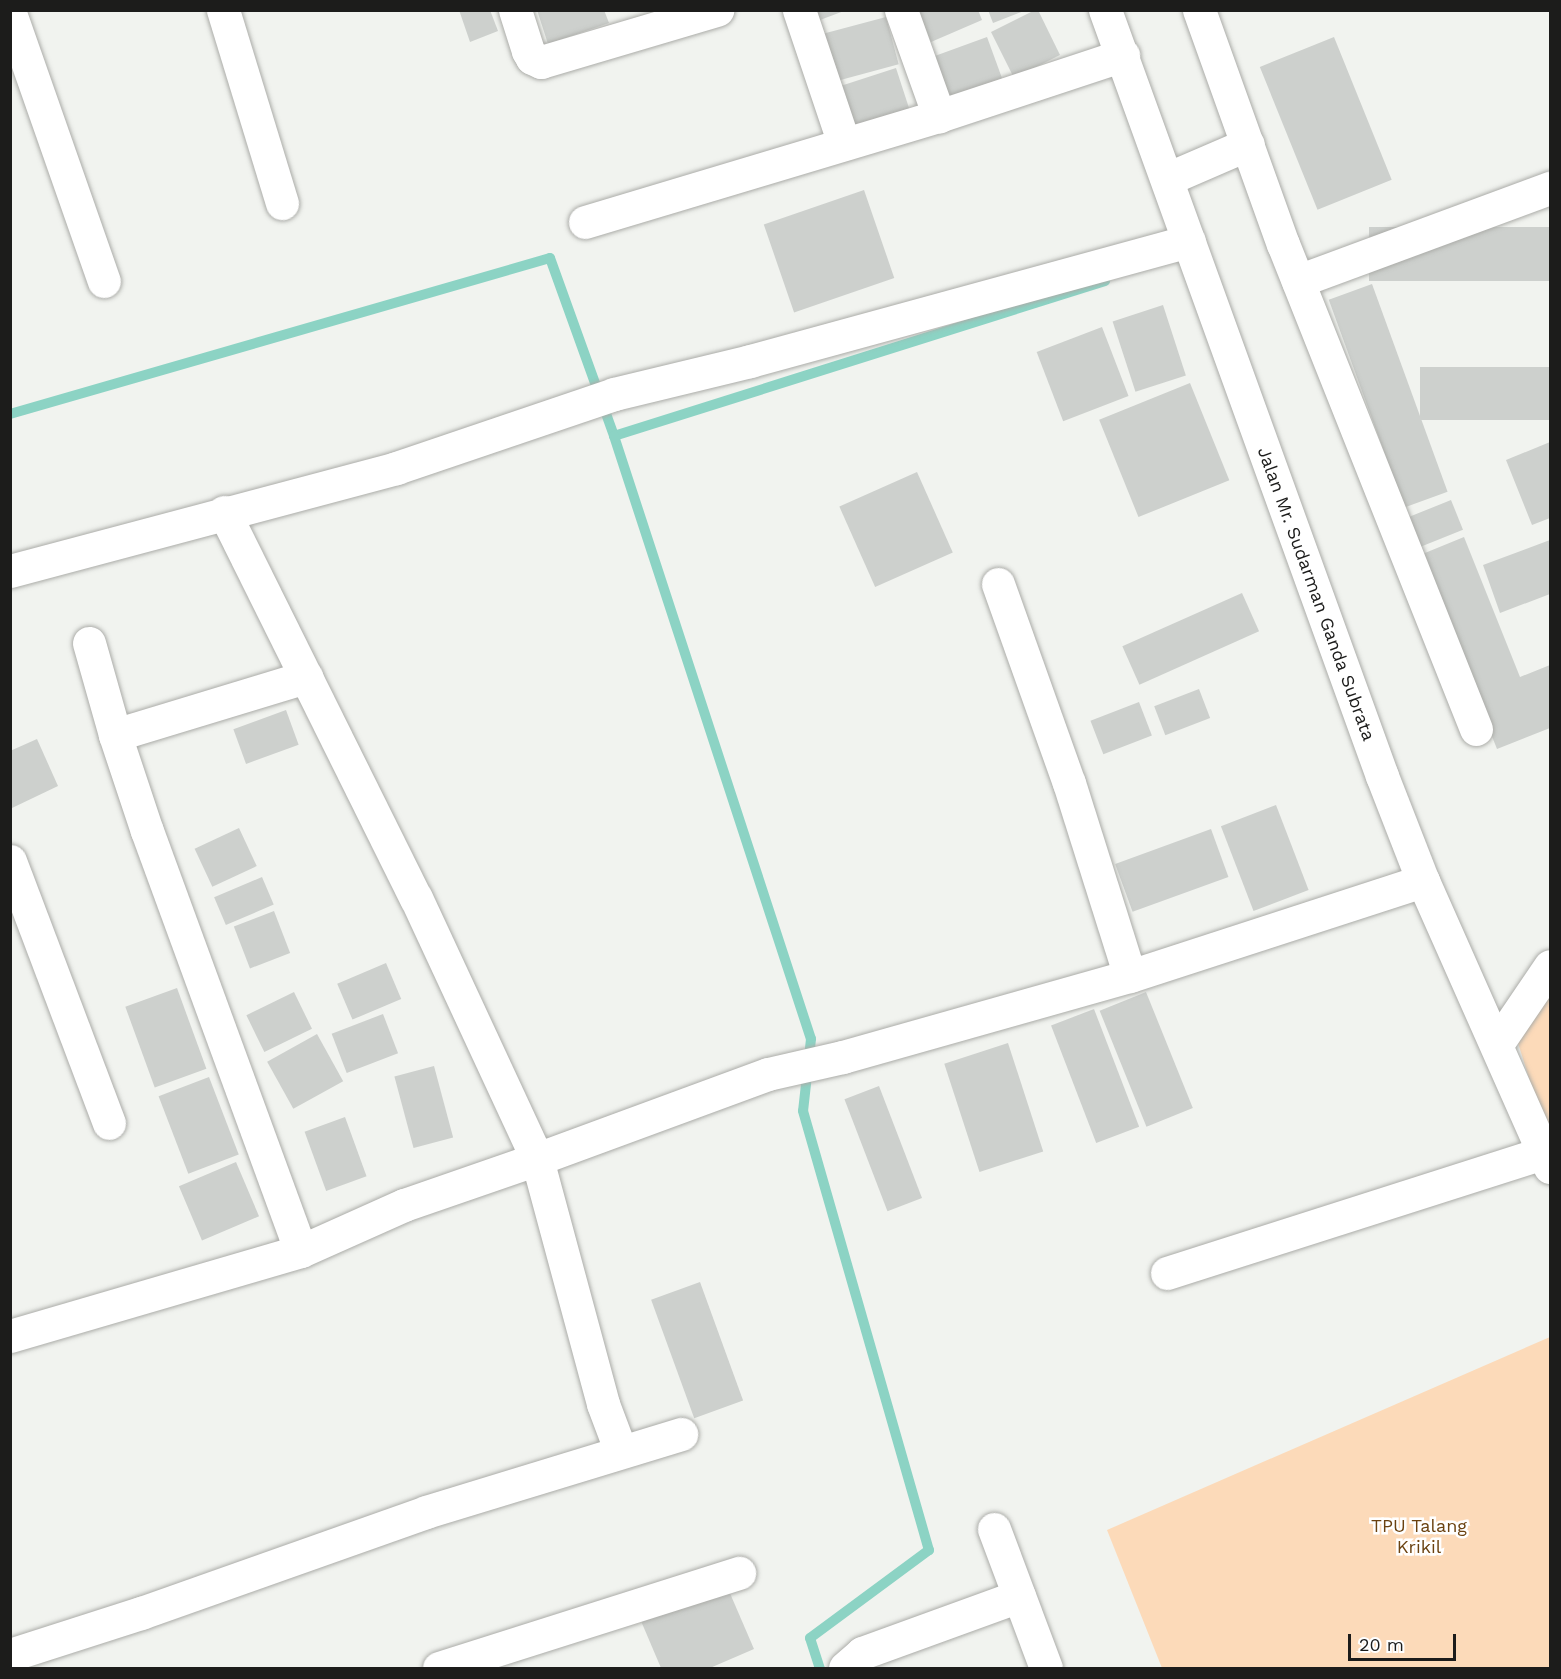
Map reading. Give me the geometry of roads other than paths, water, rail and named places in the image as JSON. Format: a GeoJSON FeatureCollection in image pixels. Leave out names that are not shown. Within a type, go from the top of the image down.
{"type":"FeatureCollection","features":[{"type":"Feature","properties":{"kind":"street"},"geometry":{"type":"LineString","coordinates":[[223,10],[282,203]]}},
{"type":"Feature","properties":{"kind":"street"},"geometry":{"type":"LineString","coordinates":[[515,10],[528,51],[532,58],[541,62],[717,10]]}},
{"type":"Feature","properties":{"kind":"street"},"geometry":{"type":"LineString","coordinates":[[799,10],[844,144]]}},
{"type":"Feature","properties":{"kind":"street"},"geometry":{"type":"LineString","coordinates":[[901,10],[939,116]]}},
{"type":"Feature","properties":{"kind":"street","name":"Jalan Mr. Sudarman Ganda Subrata"},"geometry":{"type":"LineString","coordinates":[[1105,10],[1305,566],[1423,880],[1547,1160]]}},
{"type":"Feature","properties":{"kind":"street"},"geometry":{"type":"LineString","coordinates":[[1199,10],[1298,281],[1476,729]]}},
{"type":"Feature","properties":{"kind":"street"},"geometry":{"type":"LineString","coordinates":[[10,13],[104,281]]}},
{"type":"Feature","properties":{"kind":"street"},"geometry":{"type":"LineString","coordinates":[[585,222],[939,116],[1123,55]]}},
{"type":"Feature","properties":{"kind":"street"},"geometry":{"type":"LineString","coordinates":[[1167,179],[1248,144]]}},
{"type":"Feature","properties":{"kind":"street"},"geometry":{"type":"LineString","coordinates":[[1298,281],[1551,188]]}},
{"type":"Feature","properties":{"kind":"street"},"geometry":{"type":"LineString","coordinates":[[10,571],[224,512],[396,468],[614,394],[750,361],[1189,241]]}},
{"type":"Feature","properties":{"kind":"street"},"geometry":{"type":"LineString","coordinates":[[224,512],[416,898],[537,1159],[603,1404],[621,1452]]}},
{"type":"Feature","properties":{"kind":"street"},"geometry":{"type":"LineString","coordinates":[[998,584],[1069,783],[1130,976]]}},
{"type":"Feature","properties":{"kind":"street"},"geometry":{"type":"LineString","coordinates":[[89,643],[115,735],[147,831],[301,1251]]}},
{"type":"Feature","properties":{"kind":"street"},"geometry":{"type":"LineString","coordinates":[[115,735],[306,677]]}},
{"type":"Feature","properties":{"kind":"street"},"geometry":{"type":"LineString","coordinates":[[10,861],[110,1123]]}},
{"type":"Feature","properties":{"kind":"street"},"geometry":{"type":"LineString","coordinates":[[10,1336],[301,1251],[404,1205],[768,1074],[843,1057],[1130,976],[1423,880]]}},
{"type":"Feature","properties":{"kind":"street"},"geometry":{"type":"LineString","coordinates":[[1497,1044],[1551,966]]}},
{"type":"Feature","properties":{"kind":"street"},"geometry":{"type":"LineString","coordinates":[[1167,1273],[1547,1160]]}},
{"type":"Feature","properties":{"kind":"street"},"geometry":{"type":"LineString","coordinates":[[10,1655],[141,1613],[426,1512],[681,1434]]}},
{"type":"Feature","properties":{"kind":"street"},"geometry":{"type":"LineString","coordinates":[[994,1529],[1046,1668]]}},
{"type":"Feature","properties":{"kind":"street"},"geometry":{"type":"LineString","coordinates":[[439,1668],[739,1573]]}},
{"type":"Feature","properties":{"kind":"street"},"geometry":{"type":"LineString","coordinates":[[845,1668],[862,1653],[1019,1596]]}},
{"type":"Feature","properties":{"kind":"street"},"geometry":{"type":"LineString","coordinates":[[417,1668],[426,1668]]}},
{"type":"Feature","properties":{"kind":"waterway"},"geometry":{"type":"LineString","coordinates":[[10,414],[550,258],[614,436],[1105,281]]}},
{"type":"Feature","properties":{"kind":"waterway"},"geometry":{"type":"LineString","coordinates":[[614,436],[811,1039],[803,1111],[929,1550],[810,1638],[820,1668]]}},
{"type":"Feature","properties":{"kind":"park label","name":"TPU Talang Krikil"},"geometry":{"type":"Point","coordinates":[1419,1537]}}]}
